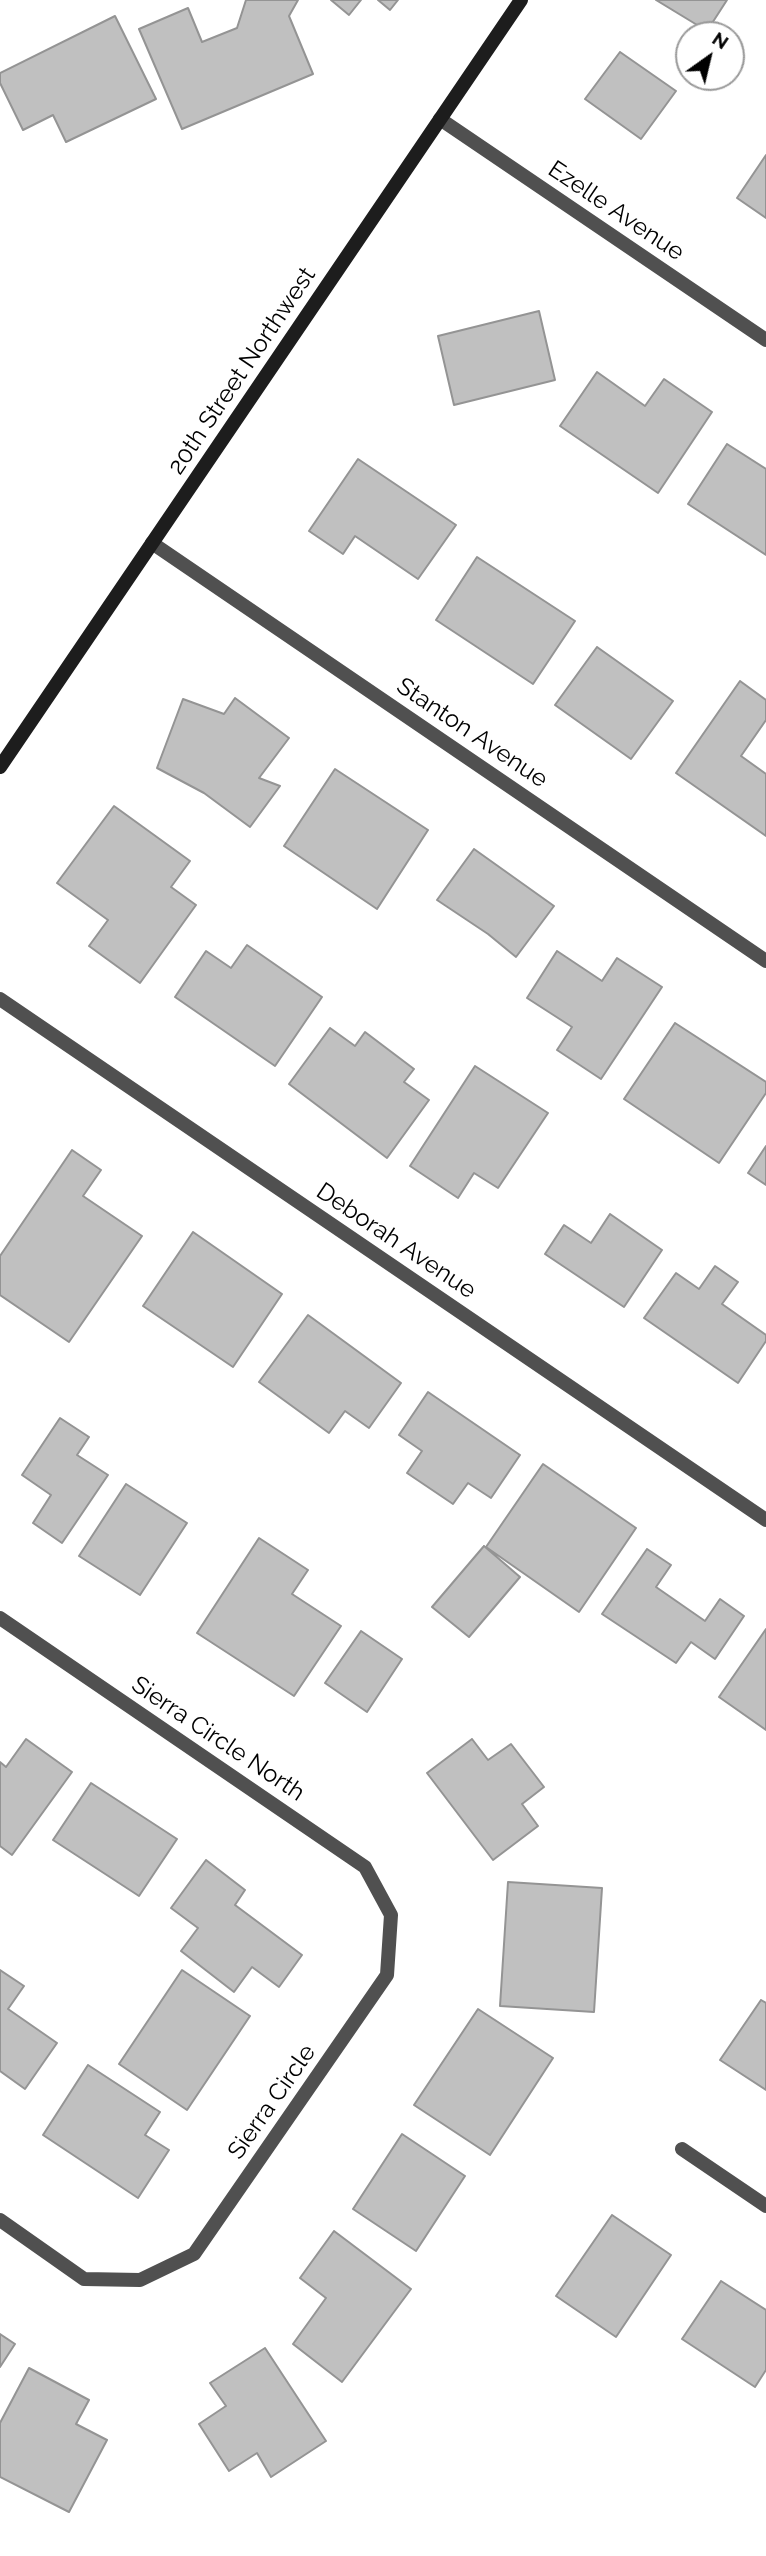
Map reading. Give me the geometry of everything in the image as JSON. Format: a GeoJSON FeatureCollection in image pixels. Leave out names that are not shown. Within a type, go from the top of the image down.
{"type":"FeatureCollection","features":[{"type":"Feature","properties":{"kind":"street","name":"20th Street Northwest"},"geometry":{"type":"LineString","coordinates":[[0,767],[521,0]]}},
{"type":"Feature","properties":{"kind":"street","name":"Ezelle Avenue"},"geometry":{"type":"LineString","coordinates":[[440,119],[766,340]]}},
{"type":"Feature","properties":{"kind":"street","name":"Stanton Avenue"},"geometry":{"type":"LineString","coordinates":[[152,543],[766,961]]}},
{"type":"Feature","properties":{"kind":"street","name":"Deborah Avenue"},"geometry":{"type":"LineString","coordinates":[[0,999],[766,1520]]}},
{"type":"Feature","properties":{"kind":"street","name":"Sierra Circle North"},"geometry":{"type":"LineString","coordinates":[[0,1618],[365,1867],[391,1915]]}},
{"type":"Feature","properties":{"kind":"street","name":"Sierra Circle"},"geometry":{"type":"LineString","coordinates":[[0,2220],[84,2279],[140,2280],[194,2254],[387,1975],[391,1915]]}},
{"type":"Feature","properties":{"kind":"street"},"geometry":{"type":"LineString","coordinates":[[682,2149],[766,2206]]}},
{"type":"Feature","properties":{"kind":"building"},"geometry":{"type":"Polygon","coordinates":[[[246,0],[298,0],[289,16],[313,74],[182,129],[139,29],[188,8],[202,42],[237,28],[246,0]]]}},
{"type":"Feature","properties":{"kind":"building"},"geometry":{"type":"Polygon","coordinates":[[[331,0],[361,0],[349,15],[331,0]]]}},
{"type":"Feature","properties":{"kind":"building"},"geometry":{"type":"Polygon","coordinates":[[[378,0],[398,0],[390,10],[378,0]]]}},
{"type":"Feature","properties":{"kind":"building"},"geometry":{"type":"Polygon","coordinates":[[[656,0],[727,0],[713,21],[691,21],[656,0]]]}},
{"type":"Feature","properties":{"kind":"building"},"geometry":{"type":"Polygon","coordinates":[[[115,16],[156,99],[66,142],[53,115],[23,130],[0,83],[0,73],[115,16]]]}},
{"type":"Feature","properties":{"kind":"building"},"geometry":{"type":"Polygon","coordinates":[[[620,52],[676,91],[641,139],[585,99],[620,52]]]}},
{"type":"Feature","properties":{"kind":"building"},"geometry":{"type":"Polygon","coordinates":[[[766,155],[766,218],[737,198],[766,155]]]}},
{"type":"Feature","properties":{"kind":"building"},"geometry":{"type":"Polygon","coordinates":[[[539,311],[555,380],[454,405],[438,336],[539,311]]]}},
{"type":"Feature","properties":{"kind":"building"},"geometry":{"type":"Polygon","coordinates":[[[597,372],[645,406],[664,379],[712,412],[658,493],[560,426],[597,372]]]}},
{"type":"Feature","properties":{"kind":"building"},"geometry":{"type":"Polygon","coordinates":[[[727,444],[766,469],[766,555],[688,504],[727,444]]]}},
{"type":"Feature","properties":{"kind":"building"},"geometry":{"type":"Polygon","coordinates":[[[358,459],[456,525],[418,579],[355,536],[343,554],[309,531],[358,459]]]}},
{"type":"Feature","properties":{"kind":"building"},"geometry":{"type":"Polygon","coordinates":[[[477,557],[575,621],[533,684],[436,620],[477,557]]]}},
{"type":"Feature","properties":{"kind":"building"},"geometry":{"type":"Polygon","coordinates":[[[597,647],[673,701],[631,759],[555,705],[597,647]]]}},
{"type":"Feature","properties":{"kind":"building"},"geometry":{"type":"Polygon","coordinates":[[[740,681],[766,700],[766,720],[741,756],[766,774],[766,836],[676,773],[740,681]]]}},
{"type":"Feature","properties":{"kind":"building"},"geometry":{"type":"Polygon","coordinates":[[[235,698],[289,738],[259,778],[280,786],[250,827],[204,793],[157,768],[183,699],[224,714],[235,698]]]}},
{"type":"Feature","properties":{"kind":"building"},"geometry":{"type":"Polygon","coordinates":[[[335,769],[428,830],[377,909],[284,846],[335,769]]]}},
{"type":"Feature","properties":{"kind":"building"},"geometry":{"type":"Polygon","coordinates":[[[114,806],[190,861],[171,887],[196,905],[140,983],[89,946],[108,920],[57,883],[114,806]]]}},
{"type":"Feature","properties":{"kind":"building"},"geometry":{"type":"Polygon","coordinates":[[[474,849],[554,906],[516,957],[488,934],[437,900],[474,849]]]}},
{"type":"Feature","properties":{"kind":"building"},"geometry":{"type":"Polygon","coordinates":[[[247,945],[322,997],[275,1066],[175,997],[206,951],[231,968],[247,945]]]}},
{"type":"Feature","properties":{"kind":"building"},"geometry":{"type":"Polygon","coordinates":[[[557,951],[602,981],[617,958],[662,987],[601,1079],[557,1050],[572,1027],[527,998],[557,951]]]}},
{"type":"Feature","properties":{"kind":"building"},"geometry":{"type":"Polygon","coordinates":[[[675,1023],[766,1082],[766,1093],[719,1163],[624,1099],[675,1023]]]}},
{"type":"Feature","properties":{"kind":"building"},"geometry":{"type":"Polygon","coordinates":[[[330,1028],[355,1046],[365,1032],[414,1069],[404,1082],[429,1100],[387,1158],[289,1084],[330,1028]]]}},
{"type":"Feature","properties":{"kind":"building"},"geometry":{"type":"Polygon","coordinates":[[[475,1066],[548,1113],[498,1188],[474,1173],[458,1198],[410,1166],[475,1066]]]}},
{"type":"Feature","properties":{"kind":"building"},"geometry":{"type":"Polygon","coordinates":[[[766,1146],[766,1185],[748,1173],[766,1146]]]}},
{"type":"Feature","properties":{"kind":"building"},"geometry":{"type":"Polygon","coordinates":[[[72,1150],[101,1170],[83,1196],[142,1236],[69,1342],[0,1295],[0,1256],[72,1150]]]}},
{"type":"Feature","properties":{"kind":"building"},"geometry":{"type":"Polygon","coordinates":[[[610,1214],[662,1250],[624,1307],[545,1254],[564,1225],[591,1243],[610,1214]]]}},
{"type":"Feature","properties":{"kind":"building"},"geometry":{"type":"Polygon","coordinates":[[[193,1232],[282,1294],[233,1367],[143,1306],[193,1232]]]}},
{"type":"Feature","properties":{"kind":"building"},"geometry":{"type":"Polygon","coordinates":[[[715,1266],[738,1282],[722,1304],[766,1335],[766,1341],[738,1383],[644,1318],[676,1273],[699,1289],[715,1266]]]}},
{"type":"Feature","properties":{"kind":"building"},"geometry":{"type":"Polygon","coordinates":[[[308,1315],[401,1383],[369,1428],[345,1411],[329,1433],[259,1382],[308,1315]]]}},
{"type":"Feature","properties":{"kind":"building"},"geometry":{"type":"Polygon","coordinates":[[[428,1392],[520,1455],[491,1498],[468,1483],[453,1504],[407,1473],[422,1451],[399,1435],[428,1392]]]}},
{"type":"Feature","properties":{"kind":"building"},"geometry":{"type":"Polygon","coordinates":[[[60,1418],[89,1437],[77,1455],[108,1475],[62,1543],[33,1523],[51,1495],[22,1475],[60,1418]]]}},
{"type":"Feature","properties":{"kind":"building"},"geometry":{"type":"Polygon","coordinates":[[[543,1464],[636,1528],[579,1612],[486,1547],[543,1464]]]}},
{"type":"Feature","properties":{"kind":"building"},"geometry":{"type":"Polygon","coordinates":[[[126,1484],[187,1523],[140,1595],[79,1556],[126,1484]]]}},
{"type":"Feature","properties":{"kind":"building"},"geometry":{"type":"Polygon","coordinates":[[[259,1538],[308,1570],[292,1594],[341,1626],[294,1696],[197,1633],[259,1538]]]}},
{"type":"Feature","properties":{"kind":"building"},"geometry":{"type":"Polygon","coordinates":[[[484,1546],[520,1577],[469,1637],[432,1607],[484,1546]]]}},
{"type":"Feature","properties":{"kind":"building"},"geometry":{"type":"Polygon","coordinates":[[[647,1549],[671,1565],[656,1587],[705,1621],[720,1599],[744,1616],[715,1659],[691,1642],[676,1663],[602,1614],[647,1549]]]}},
{"type":"Feature","properties":{"kind":"building"},"geometry":{"type":"Polygon","coordinates":[[[766,1629],[766,1730],[719,1697],[766,1629]]]}},
{"type":"Feature","properties":{"kind":"building"},"geometry":{"type":"Polygon","coordinates":[[[361,1631],[402,1659],[367,1712],[325,1683],[361,1631]]]}},
{"type":"Feature","properties":{"kind":"building"},"geometry":{"type":"Polygon","coordinates":[[[26,1739],[72,1772],[12,1855],[0,1846],[0,1762],[6,1767],[26,1739]]]}},
{"type":"Feature","properties":{"kind":"building"},"geometry":{"type":"Polygon","coordinates":[[[472,1739],[488,1760],[511,1744],[544,1787],[522,1804],[538,1826],[493,1860],[427,1773],[472,1739]]]}},
{"type":"Feature","properties":{"kind":"building"},"geometry":{"type":"Polygon","coordinates":[[[91,1783],[177,1839],[139,1896],[53,1840],[91,1783]]]}},
{"type":"Feature","properties":{"kind":"building"},"geometry":{"type":"Polygon","coordinates":[[[206,1860],[245,1890],[235,1905],[302,1955],[279,1987],[252,1967],[234,1992],[181,1951],[198,1928],[171,1908],[206,1860]]]}},
{"type":"Feature","properties":{"kind":"building"},"geometry":{"type":"Polygon","coordinates":[[[508,1882],[602,1888],[594,2012],[500,2006],[508,1882]]]}},
{"type":"Feature","properties":{"kind":"building"},"geometry":{"type":"Polygon","coordinates":[[[0,1970],[24,1986],[8,2009],[57,2043],[25,2089],[0,2071],[0,1970]]]}},
{"type":"Feature","properties":{"kind":"building"},"geometry":{"type":"Polygon","coordinates":[[[182,1970],[250,2016],[187,2110],[119,2064],[182,1970]]]}},
{"type":"Feature","properties":{"kind":"building"},"geometry":{"type":"Polygon","coordinates":[[[761,2000],[766,2003],[766,2090],[720,2060],[761,2000]]]}},
{"type":"Feature","properties":{"kind":"building"},"geometry":{"type":"Polygon","coordinates":[[[478,2009],[553,2058],[490,2155],[414,2105],[478,2009]]]}},
{"type":"Feature","properties":{"kind":"building"},"geometry":{"type":"Polygon","coordinates":[[[88,2065],[160,2112],[145,2135],[169,2150],[138,2198],[43,2135],[88,2065]]]}},
{"type":"Feature","properties":{"kind":"building"},"geometry":{"type":"Polygon","coordinates":[[[402,2134],[465,2176],[416,2251],[353,2209],[402,2134]]]}},
{"type":"Feature","properties":{"kind":"building"},"geometry":{"type":"Polygon","coordinates":[[[612,2215],[671,2255],[616,2337],[556,2296],[612,2215]]]}},
{"type":"Feature","properties":{"kind":"building"},"geometry":{"type":"Polygon","coordinates":[[[334,2231],[411,2289],[342,2382],[293,2344],[326,2298],[300,2278],[334,2231]]]}},
{"type":"Feature","properties":{"kind":"building"},"geometry":{"type":"Polygon","coordinates":[[[721,2281],[766,2310],[766,2370],[755,2387],[682,2339],[721,2281]]]}},
{"type":"Feature","properties":{"kind":"building"},"geometry":{"type":"Polygon","coordinates":[[[0,2334],[15,2344],[0,2367],[0,2334]]]}},
{"type":"Feature","properties":{"kind":"building"},"geometry":{"type":"Polygon","coordinates":[[[265,2348],[326,2441],[271,2477],[257,2453],[229,2471],[199,2424],[226,2406],[210,2383],[265,2348]]]}},
{"type":"Feature","properties":{"kind":"building"},"geometry":{"type":"Polygon","coordinates":[[[29,2368],[89,2400],[76,2424],[107,2440],[69,2512],[0,2477],[0,2423],[29,2368]]]}}]}
